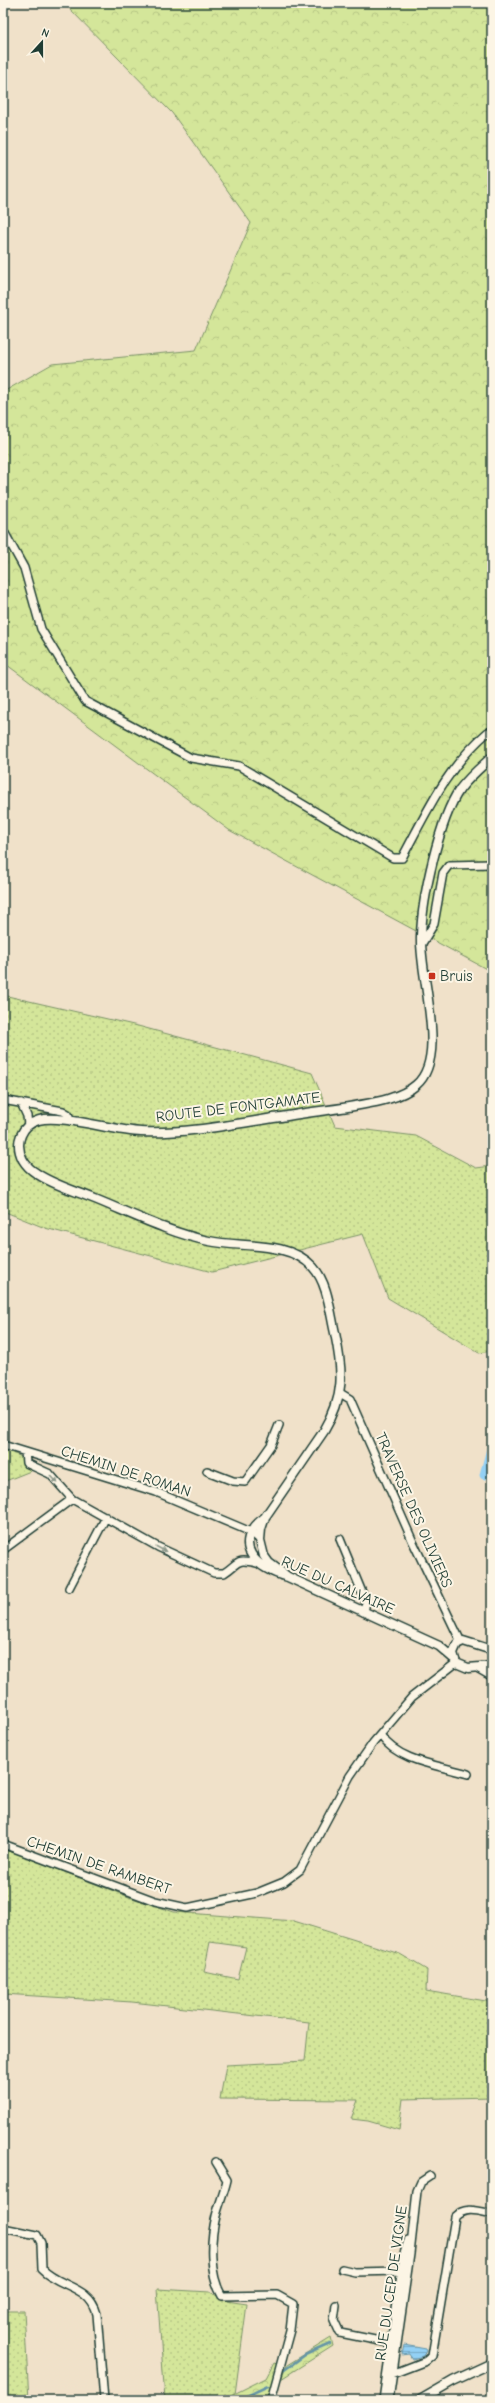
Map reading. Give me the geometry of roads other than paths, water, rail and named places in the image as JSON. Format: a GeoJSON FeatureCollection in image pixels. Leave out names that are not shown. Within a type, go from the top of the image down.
{"type":"FeatureCollection","features":[{"type":"Feature","properties":{"kind":"street"},"geometry":{"type":"LineString","coordinates":[[3,530],[24,568],[41,628],[85,701],[191,758],[238,766],[393,858],[402,858],[438,789],[466,751],[488,732],[492,734]]}},
{"type":"Feature","properties":{"kind":"street","name":"ROUTE DE FONTGAMATE"},"geometry":{"type":"LineString","coordinates":[[28,1125],[38,1120],[50,1118],[115,1130],[143,1132],[185,1131],[370,1103],[406,1092],[419,1083],[428,1070],[433,1055],[433,1038],[421,945],[422,919],[433,864],[450,808],[459,791],[471,776],[492,757]]}},
{"type":"Feature","properties":{"kind":"street"},"geometry":{"type":"LineString","coordinates":[[421,945],[434,924],[443,873],[449,865],[492,864]]}},
{"type":"Feature","properties":{"kind":"street"},"geometry":{"type":"LineString","coordinates":[[3,1100],[63,1111],[68,1114],[71,1121]]}},
{"type":"Feature","properties":{"kind":"street"},"geometry":{"type":"LineString","coordinates":[[21,1103],[27,1116],[28,1125],[21,1133],[18,1144],[20,1155],[27,1166],[50,1181],[191,1237],[231,1245],[287,1251],[302,1258],[314,1267],[322,1280],[334,1329],[342,1374],[340,1393],[332,1418],[324,1431],[264,1517],[251,1532]]}},
{"type":"Feature","properties":{"kind":"street","name":"TRAVERSE DES OLIVIERS"},"geometry":{"type":"LineString","coordinates":[[340,1393],[350,1399],[459,1643]]}},
{"type":"Feature","properties":{"kind":"street"},"geometry":{"type":"LineString","coordinates":[[207,1471],[233,1481],[245,1482],[271,1445],[279,1424]]}},
{"type":"Feature","properties":{"kind":"street","name":"CHEMIN DE ROMAN"},"geometry":{"type":"LineString","coordinates":[[3,1446],[25,1454],[156,1492],[251,1532],[260,1540]]}},
{"type":"Feature","properties":{"kind":"street"},"geometry":{"type":"LineString","coordinates":[[25,1454],[26,1463],[50,1474],[72,1499],[158,1547],[214,1573],[224,1573],[235,1562],[242,1559],[257,1563]]}},
{"type":"Feature","properties":{"kind":"street"},"geometry":{"type":"LineString","coordinates":[[3,1550],[72,1499]]}},
{"type":"Feature","properties":{"kind":"street"},"geometry":{"type":"LineString","coordinates":[[69,1588],[106,1517]]}},
{"type":"Feature","properties":{"kind":"street"},"geometry":{"type":"LineString","coordinates":[[264,1517],[260,1540],[261,1549],[269,1563],[288,1577]]}},
{"type":"Feature","properties":{"kind":"street","name":"RUE DU CALVAIRE"},"geometry":{"type":"LineString","coordinates":[[251,1532],[250,1553],[257,1563],[277,1574],[288,1577],[439,1646],[455,1660]]}},
{"type":"Feature","properties":{"kind":"street"},"geometry":{"type":"LineString","coordinates":[[340,1539],[366,1602],[364,1612]]}},
{"type":"Feature","properties":{"kind":"street"},"geometry":{"type":"LineString","coordinates":[[459,1643],[454,1650],[455,1660],[468,1668],[492,1666]]}},
{"type":"Feature","properties":{"kind":"street"},"geometry":{"type":"LineString","coordinates":[[439,1646],[459,1643],[492,1650]]}},
{"type":"Feature","properties":{"kind":"street","name":"CHEMIN DE RAMBERT"},"geometry":{"type":"LineString","coordinates":[[3,1844],[34,1858],[155,1901],[187,1908],[257,1893],[284,1882],[300,1870],[350,1776],[412,1697],[455,1660]]}},
{"type":"Feature","properties":{"kind":"street"},"geometry":{"type":"LineString","coordinates":[[476,1668],[492,1676]]}},
{"type":"Feature","properties":{"kind":"street"},"geometry":{"type":"LineString","coordinates":[[381,1736],[387,1745],[398,1753],[468,1774]]}},
{"type":"Feature","properties":{"kind":"street"},"geometry":{"type":"LineString","coordinates":[[216,2162],[227,2180],[223,2199],[216,2216],[213,2238],[216,2286],[222,2296],[277,2295],[292,2304],[290,2330],[271,2400]]}},
{"type":"Feature","properties":{"kind":"street","name":"RUE DU CEP DE VIGNE"},"geometry":{"type":"LineString","coordinates":[[389,2400],[410,2254],[411,2232],[417,2191],[421,2182],[430,2176]]}},
{"type":"Feature","properties":{"kind":"street"},"geometry":{"type":"LineString","coordinates":[[392,2374],[432,2356],[455,2217],[460,2211],[469,2209],[492,2214]]}},
{"type":"Feature","properties":{"kind":"street"},"geometry":{"type":"LineString","coordinates":[[3,2228],[37,2235],[42,2242],[42,2269],[51,2276],[82,2291],[92,2302],[97,2314],[104,2400]]}},
{"type":"Feature","properties":{"kind":"street"},"geometry":{"type":"LineString","coordinates":[[383,2400],[390,2343],[402,2271],[411,2232]]}},
{"type":"Feature","properties":{"kind":"street"},"geometry":{"type":"LineString","coordinates":[[342,2269],[355,2272],[402,2271]]}},
{"type":"Feature","properties":{"kind":"street"},"geometry":{"type":"LineString","coordinates":[[336,2305],[334,2320],[340,2333],[390,2343]]}},
{"type":"Feature","properties":{"kind":"street"},"geometry":{"type":"LineString","coordinates":[[423,2399],[453,2381],[492,2364]]}},
{"type":"Feature","properties":{"kind":"water"},"geometry":{"type":"Polygon","coordinates":[[[404,2345],[426,2349],[427,2351],[424,2356],[413,2359],[410,2354],[402,2355],[404,2345]]]}},
{"type":"Feature","properties":{"kind":"waterway"},"geometry":{"type":"LineString","coordinates":[[484,1475],[491,1449]]}},
{"type":"Feature","properties":{"kind":"waterway"},"geometry":{"type":"LineString","coordinates":[[283,2371],[305,2355],[330,2344]]}},
{"type":"Feature","properties":{"kind":"waterway"},"geometry":{"type":"LineString","coordinates":[[238,2400],[268,2386]]}},
{"type":"Feature","properties":{"kind":"place","name":"Bruis"},"geometry":{"type":"Point","coordinates":[432,976]}}]}
